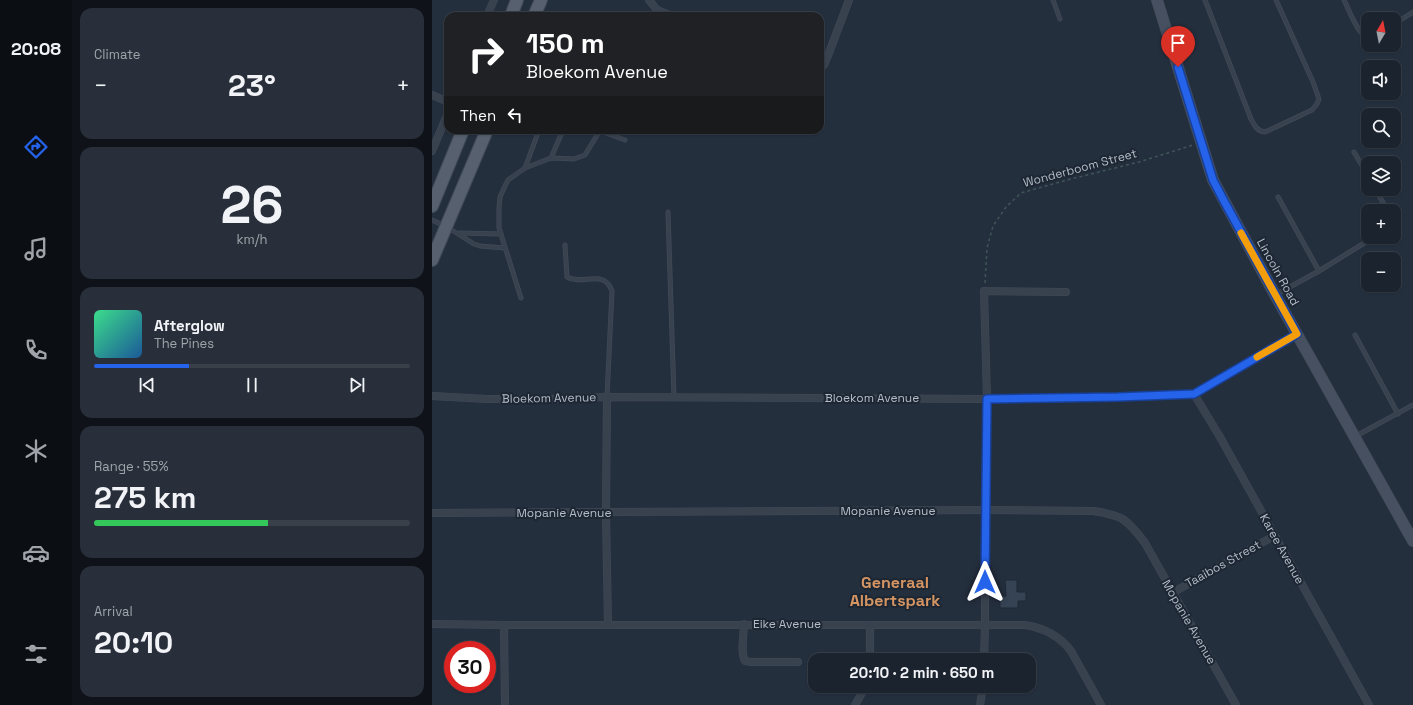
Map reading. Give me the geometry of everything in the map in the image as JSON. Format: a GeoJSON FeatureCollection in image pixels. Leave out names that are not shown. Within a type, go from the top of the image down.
{"type":"FeatureCollection","features":[{"type":"Feature","properties":{"kind":"main road"},"geometry":{"type":"LineString","coordinates":[[512,12],[517,0]]}},
{"type":"Feature","properties":{"kind":"main road"},"geometry":{"type":"LineString","coordinates":[[536,12],[541,0]]}},
{"type":"Feature","properties":{"kind":"main road"},"geometry":{"type":"LineString","coordinates":[[432,206],[461,134]]}},
{"type":"Feature","properties":{"kind":"main road"},"geometry":{"type":"LineString","coordinates":[[432,260],[485,134]]}},
{"type":"Feature","properties":{"kind":"street"},"geometry":{"type":"LineString","coordinates":[[489,12],[494,0]]}},
{"type":"Feature","properties":{"kind":"street"},"geometry":{"type":"LineString","coordinates":[[649,0],[657,10],[662,12]]}},
{"type":"Feature","properties":{"kind":"street"},"geometry":{"type":"LineString","coordinates":[[824,65],[828,58],[849,0]]}},
{"type":"Feature","properties":{"kind":"street","name":"Lincoln Road"},"geometry":{"type":"LineString","coordinates":[[1157,0],[1213,180],[1275,295],[1411,534]]}},
{"type":"Feature","properties":{"kind":"street"},"geometry":{"type":"LineString","coordinates":[[432,95],[444,100]]}},
{"type":"Feature","properties":{"kind":"street"},"geometry":{"type":"LineString","coordinates":[[432,151],[444,122]]}},
{"type":"Feature","properties":{"kind":"street"},"geometry":{"type":"LineString","coordinates":[[984,653],[987,399],[984,291],[1066,292]]}},
{"type":"Feature","properties":{"kind":"street","name":"Bloekom Avenue"},"geometry":{"type":"LineString","coordinates":[[432,396],[487,399],[607,397],[987,399],[1194,394],[1297,334]]}},
{"type":"Feature","properties":{"kind":"street","name":"Karee Avenue"},"geometry":{"type":"LineString","coordinates":[[1194,394],[1220,437],[1369,705]]}},
{"type":"Feature","properties":{"kind":"street"},"geometry":{"type":"LineString","coordinates":[[607,397],[606,512],[608,625]]}},
{"type":"Feature","properties":{"kind":"street","name":"Mopanie Avenue"},"geometry":{"type":"LineString","coordinates":[[432,513],[985,510],[1093,511],[1118,516],[1133,526],[1144,543],[1236,705]]}},
{"type":"Feature","properties":{"kind":"street","name":"Taaibos Street"},"geometry":{"type":"LineString","coordinates":[[1172,592],[1274,536]]}},
{"type":"Feature","properties":{"kind":"street","name":"Eike Avenue"},"geometry":{"type":"LineString","coordinates":[[432,624],[1025,625],[1036,627],[1055,634],[1065,642],[1071,650],[1101,705]]}},
{"type":"Feature","properties":{"kind":"street"},"geometry":{"type":"LineString","coordinates":[[744,624],[743,658],[745,661],[798,662]]}},
{"type":"Feature","properties":{"kind":"street"},"geometry":{"type":"LineString","coordinates":[[504,625],[505,705]]}},
{"type":"Feature","properties":{"kind":"street"},"geometry":{"type":"LineString","coordinates":[[870,625],[870,653]]}},
{"type":"Feature","properties":{"kind":"street"},"geometry":{"type":"LineString","coordinates":[[855,705],[862,693]]}},
{"type":"Feature","properties":{"kind":"street"},"geometry":{"type":"LineString","coordinates":[[980,705],[982,693]]}},
{"type":"Feature","properties":{"kind":"lane"},"geometry":{"type":"LineString","coordinates":[[1053,0],[1060,20]]}},
{"type":"Feature","properties":{"kind":"lane"},"geometry":{"type":"LineString","coordinates":[[1205,0],[1251,119],[1260,132],[1265,132],[1312,110],[1319,99],[1313,82],[1276,0]]}},
{"type":"Feature","properties":{"kind":"lane"},"geometry":{"type":"LineString","coordinates":[[1344,0],[1361,33]]}},
{"type":"Feature","properties":{"kind":"lane"},"geometry":{"type":"LineString","coordinates":[[1401,20],[1413,12]]}},
{"type":"Feature","properties":{"kind":"lane"},"geometry":{"type":"LineString","coordinates":[[525,168],[538,134]]}},
{"type":"Feature","properties":{"kind":"lane"},"geometry":{"type":"LineString","coordinates":[[552,158],[561,134]]}},
{"type":"Feature","properties":{"kind":"lane"},"geometry":{"type":"LineString","coordinates":[[521,298],[501,234],[498,219],[500,197],[508,180],[525,168],[552,158],[579,158],[585,155],[598,134]]}},
{"type":"Feature","properties":{"kind":"lane"},"geometry":{"type":"LineString","coordinates":[[608,134],[625,140]]}},
{"type":"Feature","properties":{"kind":"lane"},"geometry":{"type":"LineString","coordinates":[[1354,152],[1361,164]]}},
{"type":"Feature","properties":{"kind":"lane"},"geometry":{"type":"LineString","coordinates":[[1278,197],[1319,271]]}},
{"type":"Feature","properties":{"kind":"lane"},"geometry":{"type":"LineString","coordinates":[[668,212],[674,398]]}},
{"type":"Feature","properties":{"kind":"lane"},"geometry":{"type":"LineString","coordinates":[[432,220],[447,227],[468,241],[480,246],[505,248]]}},
{"type":"Feature","properties":{"kind":"lane"},"geometry":{"type":"LineString","coordinates":[[459,234],[501,234]]}},
{"type":"Feature","properties":{"kind":"lane"},"geometry":{"type":"LineString","coordinates":[[1275,295],[1319,271],[1363,244]]}},
{"type":"Feature","properties":{"kind":"lane"},"geometry":{"type":"LineString","coordinates":[[565,245],[568,277],[572,280],[603,279],[607,282],[612,291],[607,397]]}},
{"type":"Feature","properties":{"kind":"lane"},"geometry":{"type":"LineString","coordinates":[[1355,335],[1398,414]]}},
{"type":"Feature","properties":{"kind":"lane"},"geometry":{"type":"LineString","coordinates":[[1355,437],[1413,405]]}},
{"type":"Feature","properties":{"kind":"path","name":"Wonderboom Street"},"geometry":{"type":"LineString","coordinates":[[984,291],[987,248],[993,226],[1006,207],[1021,193],[1139,162],[1202,142]]}},
{"type":"Feature","properties":{"kind":"building"},"geometry":{"type":"Polygon","coordinates":[[[1005,580],[1017,580],[1017,592],[1026,592],[1026,601],[1018,601],[1018,608],[1000,608],[1000,596],[1006,596],[1005,580]]]}},
{"type":"Feature","properties":{"kind":"slow traffic"},"geometry":{"type":"LineString","coordinates":[[1241,233],[1297,334],[1257,357]]}},
{"type":"Feature","properties":{"kind":"district","name":"Generaal Albertspark"},"geometry":{"type":"Point","coordinates":[895,591]}},
{"type":"Feature","properties":{"kind":"route"},"geometry":{"type":"LineString","coordinates":[[985,582],[987,399],[1194,394],[1297,334],[1213,180],[1178,67]]}}]}
